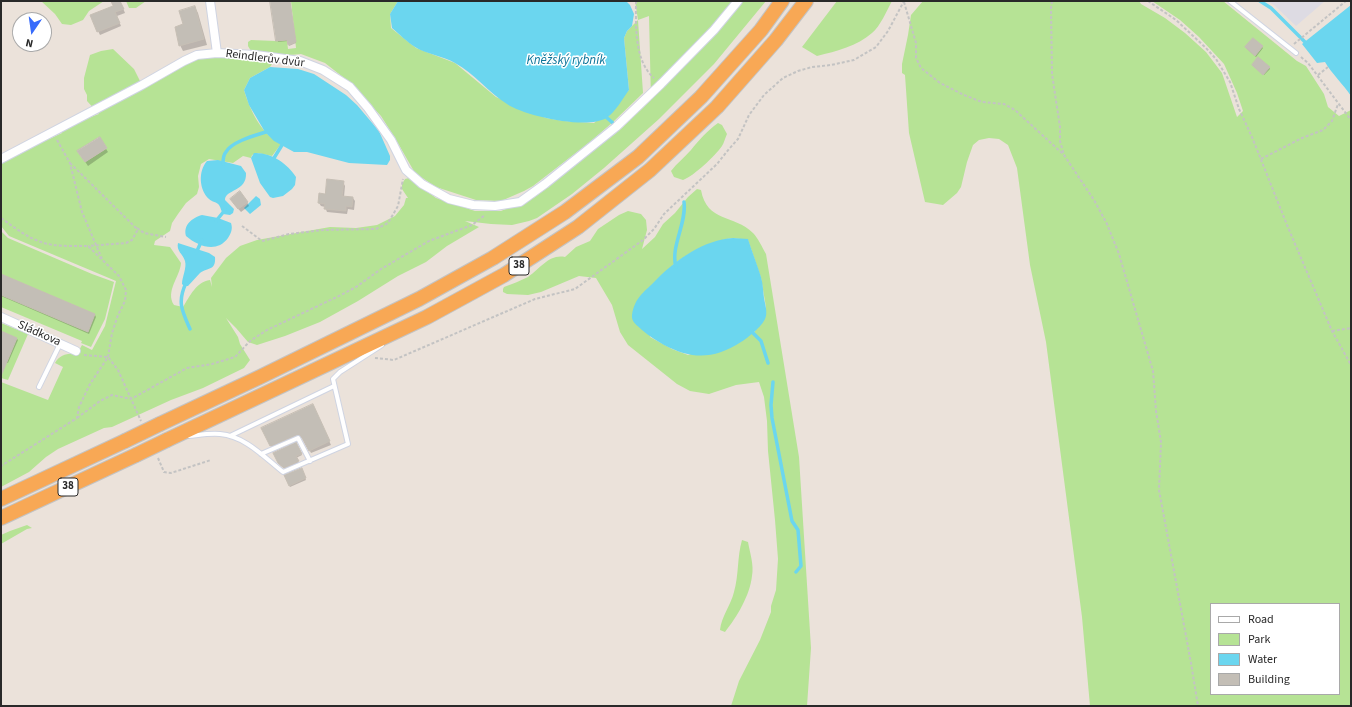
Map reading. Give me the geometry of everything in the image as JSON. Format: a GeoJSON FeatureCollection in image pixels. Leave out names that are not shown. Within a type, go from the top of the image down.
{"type":"FeatureCollection","features":[{"type":"Feature","properties":{"kind":"highway","name":"38"},"geometry":{"type":"LineString","coordinates":[[1,499],[260,377],[419,299],[493,258],[564,212],[638,157],[702,97],[761,30],[782,1]]}},
{"type":"Feature","properties":{"kind":"highway","name":"38"},"geometry":{"type":"LineString","coordinates":[[1,518],[427,317],[504,275],[578,227],[650,170],[718,107],[776,40],[806,1]]}},
{"type":"Feature","properties":{"kind":"street"},"geometry":{"type":"LineString","coordinates":[[210,1],[217,53]]}},
{"type":"Feature","properties":{"kind":"street"},"geometry":{"type":"LineString","coordinates":[[406,170],[422,184],[449,199],[473,204],[495,206],[520,202],[545,184],[616,127],[714,30],[738,1]]}},
{"type":"Feature","properties":{"kind":"street","name":"Reindlerův dvůr"},"geometry":{"type":"LineString","coordinates":[[1,159],[142,85],[184,61],[197,56],[217,53],[256,55],[300,61],[323,70],[350,87],[368,108],[391,140],[406,170]]}},
{"type":"Feature","properties":{"kind":"street","name":"Sládkova"},"geometry":{"type":"LineString","coordinates":[[1,317],[76,351]]}},
{"type":"Feature","properties":{"kind":"lane"},"geometry":{"type":"LineString","coordinates":[[1230,1],[1296,53]]}},
{"type":"Feature","properties":{"kind":"lane"},"geometry":{"type":"LineString","coordinates":[[390,340],[427,317]]}},
{"type":"Feature","properties":{"kind":"lane"},"geometry":{"type":"LineString","coordinates":[[39,387],[60,344]]}},
{"type":"Feature","properties":{"kind":"lane"},"geometry":{"type":"LineString","coordinates":[[171,438],[219,434],[230,436],[247,443],[283,472],[310,461],[348,444],[333,379],[340,372],[384,344]]}},
{"type":"Feature","properties":{"kind":"lane"},"geometry":{"type":"LineString","coordinates":[[230,436],[334,386]]}},
{"type":"Feature","properties":{"kind":"lane"},"geometry":{"type":"LineString","coordinates":[[261,454],[298,438],[310,461]]}},
{"type":"Feature","properties":{"kind":"path"},"geometry":{"type":"LineString","coordinates":[[636,1],[637,39],[642,60],[650,75],[661,84]]}},
{"type":"Feature","properties":{"kind":"path"},"geometry":{"type":"LineString","coordinates":[[904,1],[916,43],[916,58],[922,68],[940,83],[964,95],[982,102],[1004,104],[1015,110],[1064,155],[1094,200],[1107,224],[1119,254],[1153,371],[1156,411],[1161,442],[1159,490],[1198,706]]}},
{"type":"Feature","properties":{"kind":"path"},"geometry":{"type":"LineString","coordinates":[[366,356],[394,360],[535,299],[575,289],[643,240],[650,233],[664,214],[716,164],[738,139],[750,115],[764,95],[784,78],[798,71],[812,67],[854,60],[876,48],[888,31],[904,1]]}},
{"type":"Feature","properties":{"kind":"path"},"geometry":{"type":"LineString","coordinates":[[1052,1],[1052,74],[1060,126],[1060,141],[1064,155]]}},
{"type":"Feature","properties":{"kind":"path"},"geometry":{"type":"LineString","coordinates":[[1148,1],[1176,20],[1216,59],[1230,82],[1239,109],[1332,331],[1351,366]]}},
{"type":"Feature","properties":{"kind":"path"},"geometry":{"type":"LineString","coordinates":[[1298,41],[1346,1]]}},
{"type":"Feature","properties":{"kind":"path"},"geometry":{"type":"LineString","coordinates":[[1296,53],[1308,63],[1351,120]]}},
{"type":"Feature","properties":{"kind":"path"},"geometry":{"type":"LineString","coordinates":[[1317,75],[1328,67]]}},
{"type":"Feature","properties":{"kind":"path"},"geometry":{"type":"LineString","coordinates":[[1261,159],[1302,138],[1323,130],[1332,121],[1338,104]]}},
{"type":"Feature","properties":{"kind":"path"},"geometry":{"type":"LineString","coordinates":[[52,132],[70,163],[136,228],[144,233],[166,237]]}},
{"type":"Feature","properties":{"kind":"path"},"geometry":{"type":"LineString","coordinates":[[70,163],[82,212],[102,260]]}},
{"type":"Feature","properties":{"kind":"path"},"geometry":{"type":"LineString","coordinates":[[242,226],[262,241],[290,234],[323,230],[376,229],[388,223],[398,206],[406,170]]}},
{"type":"Feature","properties":{"kind":"path"},"geometry":{"type":"LineString","coordinates":[[1,466],[77,418],[100,401],[112,395],[131,399],[187,368],[235,358],[250,341],[266,330],[356,287],[381,269],[429,241],[472,225],[495,206]]}},
{"type":"Feature","properties":{"kind":"path"},"geometry":{"type":"LineString","coordinates":[[1,218],[27,236],[42,242],[69,246],[126,243],[132,240],[136,235],[136,228]]}},
{"type":"Feature","properties":{"kind":"path"},"geometry":{"type":"LineString","coordinates":[[77,418],[79,407],[90,384],[108,357],[112,333],[118,315],[125,301],[126,290],[119,276],[88,246]]}},
{"type":"Feature","properties":{"kind":"path"},"geometry":{"type":"LineString","coordinates":[[1332,331],[1351,328]]}},
{"type":"Feature","properties":{"kind":"path"},"geometry":{"type":"LineString","coordinates":[[76,351],[84,355],[108,357]]}},
{"type":"Feature","properties":{"kind":"shaded area"},"geometry":{"type":"Polygon","coordinates":[[[1267,1],[1325,1],[1296,26],[1274,5],[1267,1]]]}},
{"type":"Feature","properties":{"kind":"green space"},"geometry":{"type":"Polygon","coordinates":[[[41,1],[104,1],[89,11],[83,20],[71,25],[62,24],[55,14],[41,1]]]}},
{"type":"Feature","properties":{"kind":"green space"},"geometry":{"type":"Polygon","coordinates":[[[126,1],[146,1],[136,8],[129,8],[126,1]]]}},
{"type":"Feature","properties":{"kind":"green space"},"geometry":{"type":"Polygon","coordinates":[[[291,1],[398,1],[390,14],[391,28],[416,48],[455,63],[496,97],[546,118],[594,123],[629,90],[624,38],[627,31],[638,20],[643,93],[590,142],[533,186],[501,201],[476,200],[436,187],[415,173],[381,116],[348,81],[325,63],[301,54],[290,55],[251,51],[248,46],[248,42],[251,40],[287,40],[288,49],[296,48],[291,1]]]}},
{"type":"Feature","properties":{"kind":"green space"},"geometry":{"type":"Polygon","coordinates":[[[635,1],[766,1],[714,64],[659,119],[604,168],[572,194],[537,218],[512,225],[465,221],[479,227],[447,246],[426,262],[398,276],[358,301],[320,322],[285,336],[257,345],[248,342],[226,318],[250,360],[244,368],[203,388],[171,400],[112,427],[104,428],[58,449],[29,472],[1,487],[1,382],[48,400],[63,367],[55,363],[57,360],[64,355],[77,354],[82,345],[92,350],[105,326],[116,281],[9,236],[1,226],[1,163],[45,140],[62,133],[62,131],[76,122],[99,114],[87,101],[87,95],[84,89],[84,78],[90,55],[113,49],[134,69],[142,85],[197,55],[276,58],[270,67],[250,78],[244,90],[257,121],[274,140],[281,144],[272,156],[258,153],[252,155],[251,158],[243,156],[233,163],[209,159],[201,164],[198,176],[199,187],[197,194],[186,203],[172,223],[170,231],[155,241],[154,245],[170,247],[181,263],[171,294],[174,305],[183,307],[194,290],[205,281],[210,280],[212,287],[211,278],[226,258],[240,246],[257,240],[330,227],[356,228],[377,225],[395,216],[404,205],[406,198],[408,198],[402,189],[402,184],[405,179],[409,178],[436,198],[475,211],[501,211],[535,197],[622,128],[651,100],[649,16],[638,20],[635,1]],[[99,137],[77,151],[85,162],[107,148],[99,137]]]}},
{"type":"Feature","properties":{"kind":"green space"},"geometry":{"type":"Polygon","coordinates":[[[837,1],[892,1],[878,27],[866,38],[846,48],[817,56],[802,47],[837,1]]]}},
{"type":"Feature","properties":{"kind":"green space"},"geometry":{"type":"Polygon","coordinates":[[[923,1],[1139,1],[1141,4],[1165,18],[1185,33],[1206,52],[1222,73],[1237,117],[1243,111],[1224,64],[1199,37],[1180,20],[1152,1],[1223,1],[1297,61],[1306,66],[1324,94],[1328,107],[1339,116],[1351,110],[1351,706],[1090,706],[1082,617],[1046,342],[1030,265],[1017,168],[1008,145],[999,139],[989,138],[979,140],[973,145],[961,187],[957,193],[943,205],[925,202],[909,133],[905,75],[902,73],[902,64],[911,15],[923,1]]]}},
{"type":"Feature","properties":{"kind":"green space"},"geometry":{"type":"Polygon","coordinates":[[[718,123],[722,125],[727,134],[723,145],[719,150],[688,178],[683,180],[674,177],[671,171],[673,168],[689,153],[710,129],[718,123]]]}},
{"type":"Feature","properties":{"kind":"green space"},"geometry":{"type":"Polygon","coordinates":[[[697,189],[701,190],[704,201],[709,208],[722,217],[746,227],[753,233],[766,254],[799,457],[811,648],[807,706],[731,706],[739,681],[760,640],[771,612],[771,606],[776,590],[778,559],[768,451],[767,421],[764,397],[759,382],[736,385],[709,394],[690,391],[677,384],[628,345],[620,332],[612,305],[596,278],[579,276],[541,292],[528,295],[507,294],[503,292],[504,287],[528,277],[545,262],[554,258],[565,257],[576,247],[590,241],[598,229],[619,215],[628,211],[641,214],[646,220],[647,230],[642,249],[655,237],[663,224],[675,213],[688,197],[697,189]],[[733,238],[726,239],[692,252],[675,263],[656,281],[650,337],[672,349],[688,355],[754,333],[766,307],[761,278],[748,240],[733,238]]]}},
{"type":"Feature","properties":{"kind":"green space"},"geometry":{"type":"Polygon","coordinates":[[[1,231],[8,238],[114,282],[105,319],[91,347],[81,343],[82,341],[1,307],[1,231]]]}},
{"type":"Feature","properties":{"kind":"green space"},"geometry":{"type":"Polygon","coordinates":[[[1,323],[28,334],[8,380],[1,378],[1,323]]]}},
{"type":"Feature","properties":{"kind":"green space"},"geometry":{"type":"Polygon","coordinates":[[[27,525],[32,528],[27,529],[1,544],[1,535],[27,525]]]}},
{"type":"Feature","properties":{"kind":"green space"},"geometry":{"type":"Polygon","coordinates":[[[742,540],[748,542],[751,555],[751,583],[742,606],[725,632],[720,630],[734,592],[742,540]]]}},
{"type":"Feature","properties":{"kind":"water","name":"Kněžský rybník"},"geometry":{"type":"Polygon","coordinates":[[[398,1],[626,1],[630,5],[634,14],[632,26],[627,31],[624,38],[629,90],[613,113],[609,116],[597,121],[585,123],[541,117],[515,109],[500,99],[462,67],[415,47],[392,28],[390,14],[398,1]]]}},
{"type":"Feature","properties":{"kind":"water"},"geometry":{"type":"Polygon","coordinates":[[[1351,5],[1351,96],[1325,62],[1317,63],[1302,44],[1351,5]]]}},
{"type":"Feature","properties":{"kind":"water"},"geometry":{"type":"Polygon","coordinates":[[[270,67],[298,69],[314,74],[346,95],[357,105],[379,131],[390,156],[390,160],[387,165],[349,163],[307,152],[294,152],[274,141],[265,132],[249,105],[244,90],[250,78],[270,67]]]}},
{"type":"Feature","properties":{"kind":"water"},"geometry":{"type":"Polygon","coordinates":[[[254,153],[267,154],[284,163],[296,177],[295,185],[292,189],[283,196],[273,198],[270,197],[260,183],[251,158],[254,153]]]}},
{"type":"Feature","properties":{"kind":"water"},"geometry":{"type":"Polygon","coordinates":[[[218,160],[241,166],[246,173],[243,184],[226,196],[225,200],[234,209],[233,213],[230,215],[223,214],[220,206],[210,200],[203,191],[201,175],[204,165],[207,161],[218,160]]]}},
{"type":"Feature","properties":{"kind":"water"},"geometry":{"type":"Polygon","coordinates":[[[256,196],[260,199],[261,205],[250,214],[244,208],[256,196]]]}},
{"type":"Feature","properties":{"kind":"water"},"geometry":{"type":"Polygon","coordinates":[[[202,215],[218,218],[231,223],[231,233],[224,243],[219,246],[208,247],[196,243],[186,236],[185,232],[189,222],[202,215]]]}},
{"type":"Feature","properties":{"kind":"water"},"geometry":{"type":"Polygon","coordinates":[[[733,238],[748,239],[762,282],[766,317],[761,325],[751,335],[722,352],[703,356],[694,355],[675,350],[664,345],[647,334],[632,320],[635,303],[645,291],[673,264],[712,242],[733,238]]]}},
{"type":"Feature","properties":{"kind":"water"},"geometry":{"type":"Polygon","coordinates":[[[178,243],[209,253],[215,257],[213,267],[200,273],[188,286],[184,286],[182,284],[185,264],[178,248],[178,243]]]}},
{"type":"Feature","properties":{"kind":"building"},"geometry":{"type":"Polygon","coordinates":[[[111,1],[120,1],[124,9],[115,12],[120,23],[97,32],[90,15],[113,6],[111,1]]]}},
{"type":"Feature","properties":{"kind":"building"},"geometry":{"type":"Polygon","coordinates":[[[270,1],[290,1],[296,42],[288,45],[287,40],[276,41],[270,1]]]}},
{"type":"Feature","properties":{"kind":"building"},"geometry":{"type":"Polygon","coordinates":[[[195,6],[204,39],[179,46],[175,27],[183,24],[179,11],[195,6]]]}},
{"type":"Feature","properties":{"kind":"building"},"geometry":{"type":"Polygon","coordinates":[[[1253,38],[1263,46],[1255,56],[1245,47],[1253,38]]]}},
{"type":"Feature","properties":{"kind":"building"},"geometry":{"type":"Polygon","coordinates":[[[1258,57],[1270,67],[1263,75],[1252,65],[1258,57]]]}},
{"type":"Feature","properties":{"kind":"building"},"geometry":{"type":"Polygon","coordinates":[[[100,137],[107,148],[85,162],[77,151],[100,137]]]}},
{"type":"Feature","properties":{"kind":"building"},"geometry":{"type":"Polygon","coordinates":[[[327,179],[344,181],[342,196],[353,197],[352,207],[346,206],[346,211],[324,209],[325,204],[318,203],[319,193],[325,194],[327,179]]]}},
{"type":"Feature","properties":{"kind":"building"},"geometry":{"type":"Polygon","coordinates":[[[240,191],[248,202],[238,209],[230,199],[240,191]]]}},
{"type":"Feature","properties":{"kind":"building"},"geometry":{"type":"Polygon","coordinates":[[[1,274],[95,314],[88,332],[1,295],[1,274]]]}},
{"type":"Feature","properties":{"kind":"building"},"geometry":{"type":"Polygon","coordinates":[[[1,331],[17,338],[1,376],[1,331]]]}},
{"type":"Feature","properties":{"kind":"building"},"geometry":{"type":"Polygon","coordinates":[[[313,404],[330,441],[309,451],[301,436],[298,435],[270,446],[261,428],[313,404]]]}},
{"type":"Feature","properties":{"kind":"building"},"geometry":{"type":"Polygon","coordinates":[[[296,442],[302,454],[296,456],[299,461],[284,468],[278,463],[273,453],[296,442]]]}},
{"type":"Feature","properties":{"kind":"building"},"geometry":{"type":"Polygon","coordinates":[[[302,468],[306,478],[289,486],[284,475],[302,468]]]}},
{"type":"Feature","properties":{"kind":"waterway"},"geometry":{"type":"LineString","coordinates":[[1260,1],[1271,8],[1305,42]]}},
{"type":"Feature","properties":{"kind":"waterway"},"geometry":{"type":"LineString","coordinates":[[605,116],[614,124]]}},
{"type":"Feature","properties":{"kind":"waterway"},"geometry":{"type":"LineString","coordinates":[[223,164],[223,158],[229,148],[245,139],[269,131]]}},
{"type":"Feature","properties":{"kind":"waterway"},"geometry":{"type":"LineString","coordinates":[[274,158],[282,145]]}},
{"type":"Feature","properties":{"kind":"waterway"},"geometry":{"type":"LineString","coordinates":[[676,267],[675,251],[683,218],[684,202]]}},
{"type":"Feature","properties":{"kind":"waterway"},"geometry":{"type":"LineString","coordinates":[[216,221],[225,210]]}},
{"type":"Feature","properties":{"kind":"waterway"},"geometry":{"type":"LineString","coordinates":[[196,253],[202,240]]}},
{"type":"Feature","properties":{"kind":"waterway"},"geometry":{"type":"LineString","coordinates":[[186,283],[181,301],[190,329]]}},
{"type":"Feature","properties":{"kind":"waterway"},"geometry":{"type":"LineString","coordinates":[[751,331],[761,341],[768,363]]}},
{"type":"Feature","properties":{"kind":"waterway"},"geometry":{"type":"LineString","coordinates":[[773,382],[771,405],[772,418],[792,521],[798,530],[801,566],[796,572]]}}]}
